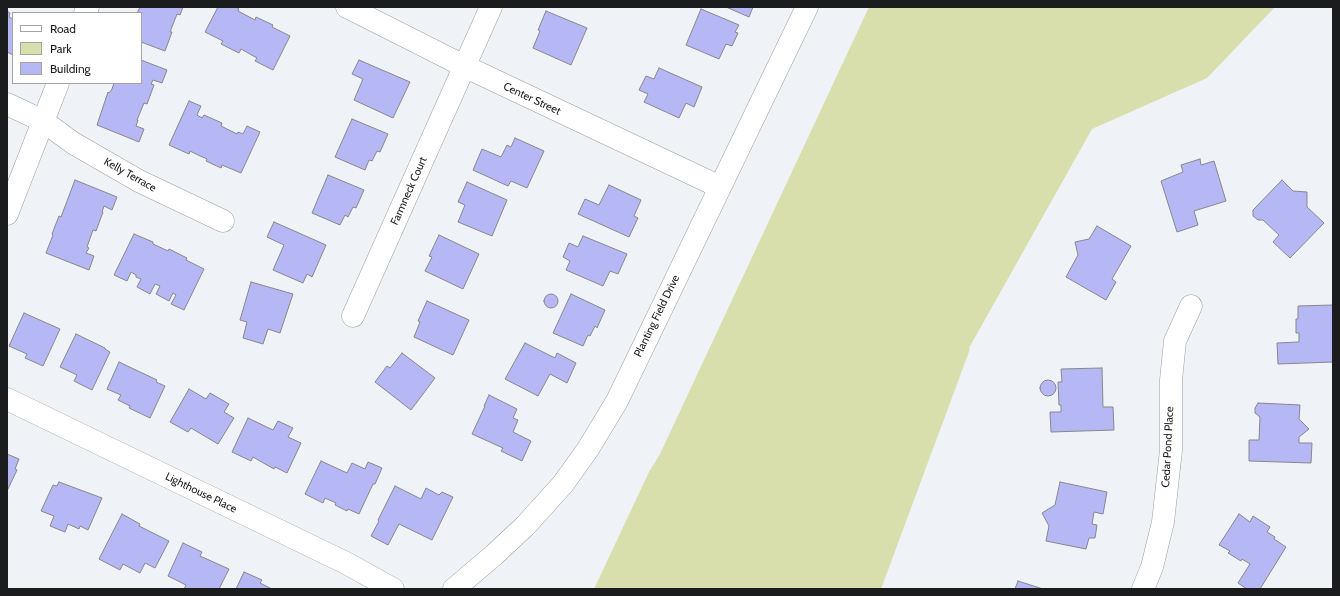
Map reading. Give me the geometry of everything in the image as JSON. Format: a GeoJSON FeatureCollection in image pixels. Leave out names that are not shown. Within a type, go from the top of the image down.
{"type":"FeatureCollection","features":[{"type":"Feature","properties":{"kind":"street","name":"Center Street"},"geometry":{"type":"LineString","coordinates":[[347,7],[464,66],[720,187]]}},
{"type":"Feature","properties":{"kind":"street","name":"Farmneck Court"},"geometry":{"type":"LineString","coordinates":[[354,316],[491,7]]}},
{"type":"Feature","properties":{"kind":"street","name":"Planting Field Drive"},"geometry":{"type":"LineString","coordinates":[[454,589],[525,526],[562,484],[588,449],[617,401],[807,7]]}},
{"type":"Feature","properties":{"kind":"street"},"geometry":{"type":"LineString","coordinates":[[7,214],[58,84]]}},
{"type":"Feature","properties":{"kind":"street","name":"Kelly Terrace"},"geometry":{"type":"LineString","coordinates":[[7,104],[42,121],[73,143],[139,182],[222,221]]}},
{"type":"Feature","properties":{"kind":"street","name":"Cedar Pond Place"},"geometry":{"type":"LineString","coordinates":[[1143,589],[1152,567],[1163,522],[1170,450],[1171,380],[1175,341],[1191,306]]}},
{"type":"Feature","properties":{"kind":"street","name":"Lighthouse Place"},"geometry":{"type":"LineString","coordinates":[[7,398],[346,563],[393,589]]}},
{"type":"Feature","properties":{"kind":"green space"},"geometry":{"type":"Polygon","coordinates":[[[869,7],[1275,7],[1207,78],[1092,129],[969,348],[970,349],[881,589],[594,589],[649,472],[660,454],[869,7]]]}},
{"type":"Feature","properties":{"kind":"building"},"geometry":{"type":"Polygon","coordinates":[[[140,7],[183,7],[180,15],[177,14],[165,51],[142,42],[142,12],[138,12],[140,7]]]}},
{"type":"Feature","properties":{"kind":"building"},"geometry":{"type":"Polygon","coordinates":[[[218,7],[236,7],[239,9],[238,11],[255,20],[256,17],[273,25],[272,27],[290,36],[273,70],[255,61],[257,58],[241,49],[239,53],[221,44],[223,41],[205,32],[218,7]]]}},
{"type":"Feature","properties":{"kind":"building"},"geometry":{"type":"Polygon","coordinates":[[[726,7],[753,7],[749,17],[726,7]]]}},
{"type":"Feature","properties":{"kind":"building"},"geometry":{"type":"Polygon","coordinates":[[[701,9],[739,25],[735,32],[738,33],[732,46],[726,44],[719,59],[686,45],[701,9]]]}},
{"type":"Feature","properties":{"kind":"building"},"geometry":{"type":"Polygon","coordinates":[[[7,11],[10,13],[9,17],[12,18],[12,54],[7,52],[7,11]]]}},
{"type":"Feature","properties":{"kind":"building"},"geometry":{"type":"Polygon","coordinates":[[[546,11],[587,28],[571,65],[533,48],[540,31],[538,30],[546,11]]]}},
{"type":"Feature","properties":{"kind":"building"},"geometry":{"type":"Polygon","coordinates":[[[142,60],[167,70],[162,83],[153,80],[151,84],[154,85],[147,104],[144,103],[137,120],[136,126],[144,129],[139,142],[97,125],[108,92],[109,93],[114,84],[142,84],[142,60]]]}},
{"type":"Feature","properties":{"kind":"building"},"geometry":{"type":"Polygon","coordinates":[[[359,60],[410,82],[393,118],[354,100],[363,79],[352,74],[359,60]]]}},
{"type":"Feature","properties":{"kind":"building"},"geometry":{"type":"Polygon","coordinates":[[[659,68],[702,87],[694,107],[686,103],[679,118],[644,102],[648,94],[639,90],[646,76],[654,79],[659,68]]]}},
{"type":"Feature","properties":{"kind":"building"},"geometry":{"type":"Polygon","coordinates":[[[189,101],[201,106],[197,115],[202,118],[204,115],[222,123],[221,126],[237,134],[238,132],[243,134],[247,126],[260,132],[241,173],[222,165],[221,168],[190,151],[189,154],[169,145],[189,101]]]}},
{"type":"Feature","properties":{"kind":"building"},"geometry":{"type":"Polygon","coordinates":[[[352,119],[388,134],[380,152],[377,151],[372,161],[369,160],[365,170],[335,157],[352,119]]]}},
{"type":"Feature","properties":{"kind":"building"},"geometry":{"type":"Polygon","coordinates":[[[515,138],[544,151],[527,188],[511,181],[508,186],[473,170],[482,149],[501,157],[507,145],[511,147],[515,138]]]}},
{"type":"Feature","properties":{"kind":"building"},"geometry":{"type":"Polygon","coordinates":[[[1200,159],[1201,165],[1214,161],[1226,201],[1194,211],[1198,225],[1177,232],[1161,181],[1183,172],[1181,165],[1200,159]]]}},
{"type":"Feature","properties":{"kind":"building"},"geometry":{"type":"Polygon","coordinates":[[[328,175],[364,190],[356,208],[353,207],[348,217],[345,215],[340,225],[312,213],[328,175]]]}},
{"type":"Feature","properties":{"kind":"building"},"geometry":{"type":"Polygon","coordinates":[[[75,180],[117,197],[112,210],[104,206],[96,231],[93,230],[87,247],[89,248],[86,253],[94,256],[89,270],[46,253],[59,216],[61,217],[75,180]]]}},
{"type":"Feature","properties":{"kind":"building"},"geometry":{"type":"Polygon","coordinates":[[[1282,180],[1293,191],[1307,192],[1307,207],[1324,223],[1290,258],[1273,242],[1279,235],[1263,220],[1258,220],[1253,216],[1253,210],[1282,180]]]}},
{"type":"Feature","properties":{"kind":"building"},"geometry":{"type":"Polygon","coordinates":[[[467,182],[507,200],[492,236],[458,222],[465,205],[458,202],[467,182]]]}},
{"type":"Feature","properties":{"kind":"building"},"geometry":{"type":"Polygon","coordinates":[[[609,185],[641,200],[634,216],[638,218],[629,237],[578,214],[585,199],[599,205],[609,185]]]}},
{"type":"Feature","properties":{"kind":"building"},"geometry":{"type":"Polygon","coordinates":[[[274,222],[326,245],[312,277],[307,274],[303,283],[273,270],[284,245],[267,237],[274,222]]]}},
{"type":"Feature","properties":{"kind":"building"},"geometry":{"type":"Polygon","coordinates":[[[1097,226],[1131,246],[1112,279],[1116,282],[1106,300],[1066,277],[1078,255],[1075,242],[1089,239],[1097,226]]]}},
{"type":"Feature","properties":{"kind":"building"},"geometry":{"type":"Polygon","coordinates":[[[134,234],[153,242],[153,244],[168,251],[169,249],[187,258],[186,260],[204,269],[184,310],[171,304],[176,295],[173,293],[169,301],[156,294],[160,286],[155,284],[150,294],[137,287],[141,279],[136,277],[136,275],[131,272],[127,281],[114,275],[134,234]]]}},
{"type":"Feature","properties":{"kind":"building"},"geometry":{"type":"Polygon","coordinates":[[[439,235],[479,254],[463,289],[425,271],[432,257],[429,256],[439,235]]]}},
{"type":"Feature","properties":{"kind":"building"},"geometry":{"type":"Polygon","coordinates":[[[583,236],[627,254],[618,274],[610,271],[603,286],[566,270],[570,261],[563,257],[569,243],[578,247],[583,236]]]}},
{"type":"Feature","properties":{"kind":"building"},"geometry":{"type":"Polygon","coordinates":[[[251,282],[293,294],[280,333],[268,329],[263,344],[243,338],[247,322],[240,320],[251,282]]]}},
{"type":"Feature","properties":{"kind":"building"},"geometry":{"type":"Polygon","coordinates":[[[551,294],[556,296],[558,301],[556,306],[551,308],[546,306],[544,301],[546,296],[551,294]]]}},
{"type":"Feature","properties":{"kind":"building"},"geometry":{"type":"Polygon","coordinates":[[[571,294],[605,310],[597,328],[595,326],[590,336],[588,335],[583,346],[553,333],[571,294]]]}},
{"type":"Feature","properties":{"kind":"building"},"geometry":{"type":"Polygon","coordinates":[[[427,301],[469,320],[453,355],[414,337],[420,322],[418,321],[427,301]]]}},
{"type":"Feature","properties":{"kind":"building"},"geometry":{"type":"Polygon","coordinates":[[[1333,305],[1333,362],[1278,364],[1277,343],[1299,342],[1299,333],[1296,333],[1298,306],[1333,305]]]}},
{"type":"Feature","properties":{"kind":"building"},"geometry":{"type":"Polygon","coordinates":[[[24,313],[60,329],[43,366],[25,358],[27,354],[9,346],[24,313]]]}},
{"type":"Feature","properties":{"kind":"building"},"geometry":{"type":"Polygon","coordinates":[[[76,334],[110,352],[92,390],[74,381],[77,375],[60,367],[76,334]]]}},
{"type":"Feature","properties":{"kind":"building"},"geometry":{"type":"Polygon","coordinates":[[[525,343],[555,358],[557,353],[576,363],[567,383],[550,374],[538,396],[505,379],[525,343]]]}},
{"type":"Feature","properties":{"kind":"building"},"geometry":{"type":"Polygon","coordinates":[[[402,353],[435,378],[411,410],[375,382],[387,366],[390,368],[402,353]]]}},
{"type":"Feature","properties":{"kind":"building"},"geometry":{"type":"Polygon","coordinates":[[[119,362],[157,380],[156,382],[165,386],[150,418],[129,408],[130,406],[118,400],[121,395],[107,389],[119,362]]]}},
{"type":"Feature","properties":{"kind":"building"},"geometry":{"type":"Polygon","coordinates":[[[1102,368],[1103,407],[1113,407],[1114,430],[1051,432],[1050,412],[1061,412],[1061,405],[1059,405],[1058,382],[1062,382],[1061,369],[1102,368]]]}},
{"type":"Feature","properties":{"kind":"building"},"geometry":{"type":"Polygon","coordinates":[[[1048,380],[1055,385],[1056,388],[1051,395],[1048,396],[1041,391],[1040,388],[1045,381],[1048,380]]]}},
{"type":"Feature","properties":{"kind":"building"},"geometry":{"type":"Polygon","coordinates":[[[189,389],[206,399],[210,393],[229,404],[224,412],[234,418],[218,444],[191,428],[188,432],[170,422],[189,389]]]}},
{"type":"Feature","properties":{"kind":"building"},"geometry":{"type":"Polygon","coordinates":[[[489,395],[517,409],[513,418],[518,420],[513,432],[531,441],[522,461],[501,451],[503,448],[472,434],[489,395]]]}},
{"type":"Feature","properties":{"kind":"building"},"geometry":{"type":"Polygon","coordinates":[[[1258,403],[1300,405],[1299,419],[1309,429],[1299,437],[1299,443],[1312,443],[1311,463],[1249,461],[1249,440],[1259,440],[1260,417],[1255,413],[1255,408],[1258,403]]]}},
{"type":"Feature","properties":{"kind":"building"},"geometry":{"type":"Polygon","coordinates":[[[248,418],[273,430],[278,421],[293,428],[288,437],[301,443],[287,473],[275,467],[274,469],[253,457],[251,461],[232,452],[248,418]]]}},
{"type":"Feature","properties":{"kind":"building"},"geometry":{"type":"Polygon","coordinates":[[[7,454],[19,459],[15,469],[17,470],[7,491],[7,454]]]}},
{"type":"Feature","properties":{"kind":"building"},"geometry":{"type":"Polygon","coordinates":[[[321,461],[347,473],[352,463],[365,469],[368,462],[382,468],[359,514],[348,509],[347,511],[335,505],[336,503],[325,498],[323,503],[305,494],[321,461]]]}},
{"type":"Feature","properties":{"kind":"building"},"geometry":{"type":"Polygon","coordinates":[[[59,482],[102,498],[88,530],[80,526],[79,529],[68,524],[65,532],[50,526],[54,516],[41,511],[53,485],[57,486],[59,482]]]}},
{"type":"Feature","properties":{"kind":"building"},"geometry":{"type":"Polygon","coordinates":[[[1060,482],[1107,492],[1103,514],[1094,512],[1092,524],[1097,525],[1095,538],[1089,538],[1086,549],[1046,541],[1049,526],[1042,513],[1055,505],[1060,482]]]}},
{"type":"Feature","properties":{"kind":"building"},"geometry":{"type":"Polygon","coordinates":[[[395,486],[421,499],[426,488],[439,495],[442,492],[453,497],[432,540],[399,524],[388,545],[371,536],[395,486]]]}},
{"type":"Feature","properties":{"kind":"building"},"geometry":{"type":"Polygon","coordinates":[[[122,514],[140,524],[139,526],[169,541],[155,568],[145,563],[140,573],[123,564],[120,570],[99,559],[122,514]]]}},
{"type":"Feature","properties":{"kind":"building"},"geometry":{"type":"Polygon","coordinates":[[[1239,514],[1250,522],[1253,516],[1270,527],[1267,532],[1286,547],[1260,589],[1247,589],[1238,583],[1250,564],[1242,559],[1241,561],[1228,553],[1230,551],[1219,545],[1239,514]]]}},
{"type":"Feature","properties":{"kind":"building"},"geometry":{"type":"Polygon","coordinates":[[[183,543],[202,552],[200,556],[229,569],[219,589],[184,589],[186,585],[168,576],[183,543]]]}},
{"type":"Feature","properties":{"kind":"building"},"geometry":{"type":"Polygon","coordinates":[[[244,572],[262,580],[260,583],[272,589],[236,589],[244,572]]]}},
{"type":"Feature","properties":{"kind":"building"},"geometry":{"type":"Polygon","coordinates":[[[1018,581],[1043,589],[1015,589],[1018,581]]]}}]}
